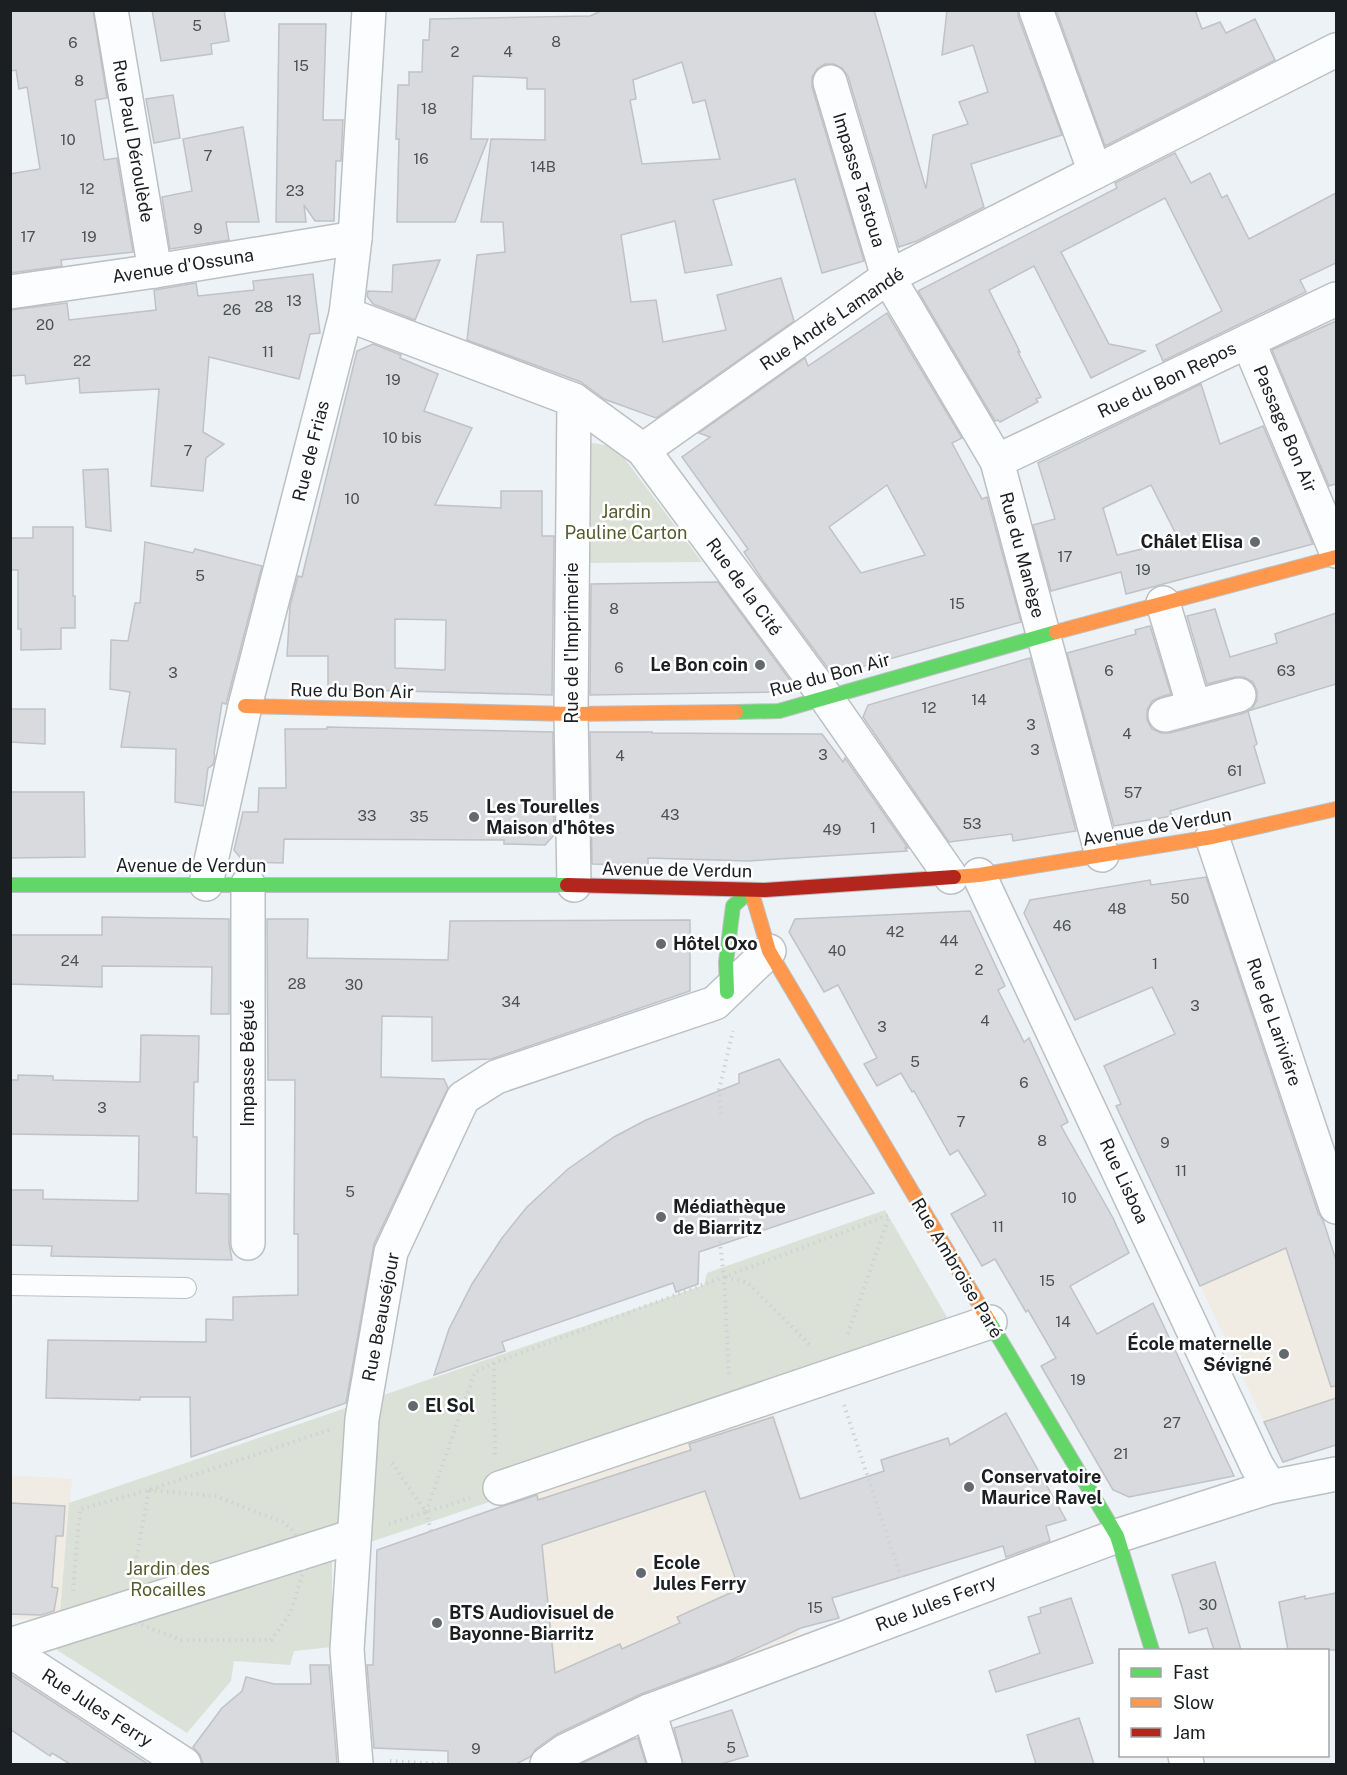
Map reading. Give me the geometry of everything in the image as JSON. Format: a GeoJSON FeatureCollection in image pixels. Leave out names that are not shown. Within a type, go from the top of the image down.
{"type":"FeatureCollection","features":[{"type":"Feature","properties":{"kind":"street","name":"Rue Paul Déroulède"},"geometry":{"type":"LineString","coordinates":[[111,10],[155,271]]}},
{"type":"Feature","properties":{"kind":"street","name":"Rue de Frias"},"geometry":{"type":"LineString","coordinates":[[206,884],[245,706],[346,314],[355,238],[369,10]]}},
{"type":"Feature","properties":{"kind":"street"},"geometry":{"type":"LineString","coordinates":[[1036,10],[1095,172]]}},
{"type":"Feature","properties":{"kind":"street","name":"Rue André Lamandé"},"geometry":{"type":"LineString","coordinates":[[643,450],[888,277],[1095,172],[1333,59]]}},
{"type":"Feature","properties":{"kind":"street","name":"Impasse Tastoua"},"geometry":{"type":"LineString","coordinates":[[830,82],[888,277]]}},
{"type":"Feature","properties":{"kind":"street","name":"Avenue d'Ossuna"},"geometry":{"type":"LineString","coordinates":[[10,292],[355,238]]}},
{"type":"Feature","properties":{"kind":"street","name":"Rue du Manège"},"geometry":{"type":"LineString","coordinates":[[888,277],[997,461],[1102,855]]}},
{"type":"Feature","properties":{"kind":"street","name":"Rue du Bon Repos"},"geometry":{"type":"LineString","coordinates":[[997,461],[1336,299]]}},
{"type":"Feature","properties":{"kind":"street","name":"Rue de la Cité"},"geometry":{"type":"LineString","coordinates":[[346,314],[574,400],[643,450],[825,696],[965,876]]}},
{"type":"Feature","properties":{"kind":"street","name":"Passage Bon Air"},"geometry":{"type":"LineString","coordinates":[[1248,341],[1336,551]]}},
{"type":"Feature","properties":{"kind":"street","name":"Rue de l'Imprimerie"},"geometry":{"type":"LineString","coordinates":[[574,400],[571,714],[574,885]]}},
{"type":"Feature","properties":{"kind":"street","name":"Rue du Bon Air"},"geometry":{"type":"LineString","coordinates":[[245,706],[571,714],[779,711],[1044,635],[1336,557]]}},
{"type":"Feature","properties":{"kind":"street"},"geometry":{"type":"LineString","coordinates":[[1163,603],[1179,711],[1239,695]]}},
{"type":"Feature","properties":{"kind":"street","name":"Avenue de Verdun"},"geometry":{"type":"LineString","coordinates":[[10,885],[574,885],[751,890],[965,876],[1212,837],[1336,809]]}},
{"type":"Feature","properties":{"kind":"street","name":"Rue de Lariviére"},"geometry":{"type":"LineString","coordinates":[[1212,837],[1336,1207]]}},
{"type":"Feature","properties":{"kind":"street","name":"Rue Lisboa"},"geometry":{"type":"LineString","coordinates":[[965,876],[1257,1466],[1270,1487]]}},
{"type":"Feature","properties":{"kind":"street","name":"Impasse Bégué"},"geometry":{"type":"LineString","coordinates":[[248,884],[248,1243]]}},
{"type":"Feature","properties":{"kind":"street"},"geometry":{"type":"LineString","coordinates":[[727,992],[726,962],[733,906],[751,890]]}},
{"type":"Feature","properties":{"kind":"street","name":"Rue Ambroise Paré"},"geometry":{"type":"LineString","coordinates":[[751,890],[769,951],[1117,1536],[1152,1649]]}},
{"type":"Feature","properties":{"kind":"street","name":"Rue Beauséjour"},"geometry":{"type":"LineString","coordinates":[[369,1763],[346,1650],[362,1419],[391,1252],[463,1098],[496,1077],[715,1003],[769,951]]}},
{"type":"Feature","properties":{"kind":"street"},"geometry":{"type":"LineString","coordinates":[[498,1476],[834,1375],[990,1323]]}},
{"type":"Feature","properties":{"kind":"street","name":"Rue Jules Ferry"},"geometry":{"type":"LineString","coordinates":[[547,1764],[565,1751],[649,1711],[1117,1536],[1270,1487],[1336,1473]]}},
{"type":"Feature","properties":{"kind":"street"},"geometry":{"type":"LineString","coordinates":[[10,1645],[354,1536]]}},
{"type":"Feature","properties":{"kind":"street","name":"Rue Jules Ferry"},"geometry":{"type":"LineString","coordinates":[[10,1651],[184,1764]]}},
{"type":"Feature","properties":{"kind":"street"},"geometry":{"type":"LineString","coordinates":[[649,1711],[665,1764]]}},
{"type":"Feature","properties":{"kind":"lane"},"geometry":{"type":"LineString","coordinates":[[10,1285],[186,1288]]}},
{"type":"Feature","properties":{"kind":"path"},"geometry":{"type":"LineString","coordinates":[[721,1114],[719,1090],[734,1030]]}},
{"type":"Feature","properties":{"kind":"path"},"geometry":{"type":"LineString","coordinates":[[834,1375],[903,1176]]}},
{"type":"Feature","properties":{"kind":"path"},"geometry":{"type":"LineString","coordinates":[[426,1512],[475,1372],[889,1215]]}},
{"type":"Feature","properties":{"kind":"path"},"geometry":{"type":"LineString","coordinates":[[718,1235],[724,1277],[729,1383]]}},
{"type":"Feature","properties":{"kind":"path"},"geometry":{"type":"LineString","coordinates":[[724,1277],[748,1283],[819,1354],[834,1375],[913,1612]]}},
{"type":"Feature","properties":{"kind":"path"},"geometry":{"type":"LineString","coordinates":[[354,1536],[426,1512],[498,1476],[494,1363]]}},
{"type":"Feature","properties":{"kind":"path"},"geometry":{"type":"LineString","coordinates":[[69,1626],[80,1509],[149,1490],[362,1419],[426,1512],[431,1531]]}},
{"type":"Feature","properties":{"kind":"path"},"geometry":{"type":"LineString","coordinates":[[149,1490],[161,1491]]}},
{"type":"Feature","properties":{"kind":"path"},"geometry":{"type":"LineString","coordinates":[[369,1763],[442,1764]]}},
{"type":"Feature","properties":{"kind":"shaded area","name":"École maternelle Sévigné"},"geometry":{"type":"Polygon","coordinates":[[[1311,1184],[1336,1260],[1336,1445],[1287,1461],[1280,1457],[1181,1244],[1311,1184]]]}},
{"type":"Feature","properties":{"kind":"shaded area","name":"Ecole Jules Ferry"},"geometry":{"type":"Polygon","coordinates":[[[773,1411],[802,1498],[756,1513],[798,1634],[590,1728],[563,1695],[517,1699],[499,1504],[773,1411]]]}},
{"type":"Feature","properties":{"kind":"shaded area"},"geometry":{"type":"Polygon","coordinates":[[[10,1475],[72,1479],[59,1620],[11,1618],[10,1475]]]}},
{"type":"Feature","properties":{"kind":"green space","name":"Jardin Pauline Carton"},"geometry":{"type":"Polygon","coordinates":[[[593,443],[616,447],[702,562],[589,563],[585,446],[593,443]]]}},
{"type":"Feature","properties":{"kind":"green space","name":"Jardin des Rocailles"},"geometry":{"type":"Polygon","coordinates":[[[885,1210],[962,1343],[332,1555],[332,1647],[294,1651],[290,1665],[234,1661],[231,1681],[187,1733],[57,1650],[69,1503],[704,1285],[707,1273],[885,1210]]]}},
{"type":"Feature","properties":{"kind":"building"},"geometry":{"type":"Polygon","coordinates":[[[10,10],[93,10],[107,98],[95,100],[104,160],[117,158],[133,252],[61,260],[62,266],[10,273],[10,174],[40,169],[27,87],[19,89],[16,70],[10,71],[10,10]]]}},
{"type":"Feature","properties":{"kind":"building"},"geometry":{"type":"Polygon","coordinates":[[[152,10],[224,10],[229,41],[211,44],[212,54],[161,61],[152,10]]]}},
{"type":"Feature","properties":{"kind":"building"},"geometry":{"type":"Polygon","coordinates":[[[603,10],[874,10],[926,189],[933,135],[968,124],[959,102],[988,92],[973,45],[942,55],[947,10],[1018,10],[1018,16],[1062,135],[971,164],[984,207],[917,241],[899,247],[848,76],[842,68],[834,64],[825,64],[817,69],[812,77],[812,87],[864,261],[822,273],[795,179],[713,200],[732,265],[685,273],[675,221],[621,235],[631,302],[656,300],[663,342],[726,330],[717,295],[781,278],[794,321],[656,418],[604,399],[581,382],[467,340],[477,255],[505,252],[503,222],[481,222],[491,139],[545,140],[545,89],[527,89],[527,78],[473,76],[471,139],[488,139],[455,222],[397,222],[398,85],[409,85],[409,72],[422,72],[423,40],[429,40],[430,19],[590,16],[603,10]],[[682,62],[633,80],[636,99],[630,100],[642,164],[720,159],[705,100],[693,103],[682,62]]]}},
{"type":"Feature","properties":{"kind":"building"},"geometry":{"type":"Polygon","coordinates":[[[1056,10],[1195,10],[1202,29],[1220,22],[1226,33],[1255,19],[1275,60],[1105,146],[1056,10]]]}},
{"type":"Feature","properties":{"kind":"building"},"geometry":{"type":"Polygon","coordinates":[[[279,24],[326,24],[323,120],[343,120],[341,161],[336,161],[334,221],[315,221],[304,205],[306,222],[276,222],[279,24]]]}},
{"type":"Feature","properties":{"kind":"building"},"geometry":{"type":"Polygon","coordinates":[[[173,95],[180,138],[154,143],[146,99],[173,95]]]}},
{"type":"Feature","properties":{"kind":"building"},"geometry":{"type":"Polygon","coordinates":[[[243,127],[259,222],[226,222],[229,240],[170,249],[162,197],[192,191],[183,139],[243,127]]]}},
{"type":"Feature","properties":{"kind":"building"},"geometry":{"type":"Polygon","coordinates":[[[1175,153],[1191,183],[1210,173],[1222,198],[1227,195],[1249,239],[1336,193],[1336,263],[1300,280],[1306,292],[1163,361],[1156,345],[1222,311],[1165,198],[1061,252],[1109,344],[1145,351],[1091,378],[1034,266],[989,290],[1041,397],[1036,399],[1038,402],[1000,422],[995,421],[918,291],[1117,188],[1115,183],[1175,153]]]}},
{"type":"Feature","properties":{"kind":"building"},"geometry":{"type":"Polygon","coordinates":[[[440,260],[415,320],[373,304],[367,296],[368,291],[392,292],[393,265],[440,260]]]}},
{"type":"Feature","properties":{"kind":"building"},"geometry":{"type":"Polygon","coordinates":[[[313,274],[320,333],[310,334],[299,379],[209,357],[203,432],[224,444],[206,458],[203,491],[151,486],[159,389],[80,393],[79,378],[26,384],[25,375],[10,376],[10,310],[67,303],[69,320],[156,310],[154,290],[196,283],[198,296],[254,290],[253,281],[313,274]]]}},
{"type":"Feature","properties":{"kind":"building"},"geometry":{"type":"Polygon","coordinates":[[[887,313],[962,438],[952,443],[982,499],[987,497],[1021,622],[833,675],[764,582],[744,552],[748,549],[682,457],[710,437],[699,433],[805,358],[808,366],[887,313]],[[887,485],[829,527],[861,573],[925,555],[887,485]]]}},
{"type":"Feature","properties":{"kind":"building"},"geometry":{"type":"Polygon","coordinates":[[[1336,321],[1336,484],[1329,486],[1272,350],[1336,321]]]}},
{"type":"Feature","properties":{"kind":"building"},"geometry":{"type":"Polygon","coordinates":[[[373,344],[438,374],[424,411],[472,428],[435,505],[501,508],[501,491],[542,491],[542,536],[554,536],[552,695],[328,689],[328,656],[287,656],[290,606],[298,576],[302,577],[357,351],[373,344]],[[395,619],[395,668],[445,670],[446,620],[395,619]]]}},
{"type":"Feature","properties":{"kind":"building"},"geometry":{"type":"Polygon","coordinates":[[[1201,384],[1220,444],[1263,426],[1313,544],[1126,594],[1121,572],[1051,591],[1033,525],[1055,519],[1038,463],[1201,384]],[[1151,485],[1103,508],[1117,555],[1179,540],[1151,485]]]}},
{"type":"Feature","properties":{"kind":"building"},"geometry":{"type":"Polygon","coordinates":[[[108,469],[111,531],[86,527],[83,470],[108,469]]]}},
{"type":"Feature","properties":{"kind":"building"},"geometry":{"type":"Polygon","coordinates":[[[33,527],[73,527],[75,628],[61,628],[61,649],[21,650],[21,629],[18,629],[18,570],[10,570],[10,538],[33,538],[33,527]]]}},
{"type":"Feature","properties":{"kind":"building"},"geometry":{"type":"Polygon","coordinates":[[[145,542],[193,553],[195,549],[262,566],[226,704],[222,703],[215,756],[213,765],[208,768],[203,806],[175,802],[176,749],[121,747],[130,692],[110,689],[111,640],[128,641],[135,603],[140,603],[145,542]]]}},
{"type":"Feature","properties":{"kind":"building"},"geometry":{"type":"Polygon","coordinates":[[[718,582],[795,687],[776,692],[590,695],[591,584],[718,582]]]}},
{"type":"Feature","properties":{"kind":"building"},"geometry":{"type":"Polygon","coordinates":[[[1215,609],[1230,657],[1277,643],[1275,634],[1336,613],[1336,684],[1248,711],[1252,709],[1257,700],[1257,691],[1253,682],[1244,677],[1235,677],[1207,684],[1187,616],[1215,609]]]}},
{"type":"Feature","properties":{"kind":"building"},"geometry":{"type":"Polygon","coordinates":[[[1150,626],[1171,694],[1152,701],[1147,710],[1147,720],[1152,729],[1161,733],[1170,733],[1248,711],[1257,744],[1254,746],[1265,783],[1170,811],[1172,816],[1114,826],[1067,653],[1136,634],[1135,630],[1150,626]]]}},
{"type":"Feature","properties":{"kind":"building"},"geometry":{"type":"Polygon","coordinates":[[[1030,658],[1076,831],[1013,841],[1012,834],[949,842],[863,717],[868,705],[1030,658]]]}},
{"type":"Feature","properties":{"kind":"building"},"geometry":{"type":"Polygon","coordinates":[[[10,709],[45,709],[45,744],[10,742],[10,709]]]}},
{"type":"Feature","properties":{"kind":"building"},"geometry":{"type":"Polygon","coordinates":[[[327,727],[553,732],[554,835],[545,845],[504,844],[504,840],[284,839],[283,863],[244,862],[234,850],[243,812],[258,812],[259,788],[286,788],[285,729],[327,729],[327,727]]]}},
{"type":"Feature","properties":{"kind":"building"},"geometry":{"type":"Polygon","coordinates":[[[590,732],[822,734],[843,762],[845,758],[908,848],[905,848],[907,851],[748,861],[648,858],[648,865],[592,864],[590,732]]]}},
{"type":"Feature","properties":{"kind":"building"},"geometry":{"type":"Polygon","coordinates":[[[10,792],[84,792],[85,857],[10,858],[10,792]]]}},
{"type":"Feature","properties":{"kind":"building"},"geometry":{"type":"Polygon","coordinates":[[[1206,877],[1318,1213],[1323,1220],[1336,1260],[1336,1386],[1331,1387],[1286,1248],[1200,1286],[1116,1106],[1121,1104],[1104,1066],[1175,1034],[1152,987],[1075,1020],[1024,913],[1030,900],[1150,880],[1151,885],[1206,877]]]}},
{"type":"Feature","properties":{"kind":"building"},"geometry":{"type":"Polygon","coordinates":[[[970,911],[1005,986],[998,990],[1024,1042],[1029,1038],[1068,1122],[1061,1126],[1113,1218],[1129,1253],[1070,1286],[1097,1334],[1153,1303],[1234,1476],[1129,1497],[1113,1490],[1041,1366],[1056,1358],[1028,1310],[1026,1312],[995,1259],[982,1266],[951,1214],[986,1195],[958,1150],[950,1155],[914,1091],[912,1092],[901,1073],[877,1086],[864,1064],[877,1058],[838,985],[824,992],[789,932],[795,919],[970,911]]]}},
{"type":"Feature","properties":{"kind":"building"},"geometry":{"type":"Polygon","coordinates":[[[102,917],[229,919],[229,1014],[211,1014],[212,967],[102,966],[102,987],[10,984],[10,935],[102,935],[102,917]]]}},
{"type":"Feature","properties":{"kind":"building"},"geometry":{"type":"Polygon","coordinates":[[[267,919],[308,919],[307,958],[448,960],[450,921],[690,920],[690,991],[491,1059],[432,1061],[432,1017],[382,1016],[381,1077],[444,1079],[448,1088],[374,1244],[346,1403],[191,1457],[190,1397],[140,1397],[140,1400],[46,1398],[48,1340],[206,1342],[206,1319],[233,1320],[233,1297],[298,1295],[298,1234],[294,1234],[295,1080],[268,1080],[267,919]]]}},
{"type":"Feature","properties":{"kind":"building"},"geometry":{"type":"Polygon","coordinates":[[[141,1035],[199,1036],[198,1082],[194,1082],[193,1137],[197,1137],[196,1193],[229,1194],[229,1243],[232,1260],[51,1256],[52,1246],[10,1245],[10,1190],[43,1190],[43,1199],[138,1201],[139,1136],[10,1134],[10,1080],[18,1080],[18,1075],[53,1076],[53,1080],[140,1082],[141,1035]]]}},
{"type":"Feature","properties":{"kind":"building","name":"Médiathèque de Biarritz"},"geometry":{"type":"Polygon","coordinates":[[[779,1059],[874,1193],[699,1252],[698,1284],[676,1292],[673,1283],[502,1342],[505,1351],[434,1375],[449,1329],[472,1284],[502,1238],[527,1207],[568,1169],[614,1137],[646,1120],[739,1083],[739,1074],[779,1059]]]}},
{"type":"Feature","properties":{"kind":"building"},"geometry":{"type":"Polygon","coordinates":[[[1336,1398],[1336,1445],[1283,1462],[1264,1422],[1336,1398]]]}},
{"type":"Feature","properties":{"kind":"building"},"geometry":{"type":"Polygon","coordinates":[[[1006,1413],[1066,1520],[1046,1526],[1050,1541],[1006,1557],[1003,1546],[832,1598],[839,1618],[801,1628],[725,1663],[641,1694],[557,1734],[536,1749],[530,1757],[516,1764],[448,1764],[448,1751],[374,1748],[367,1665],[373,1665],[377,1550],[537,1495],[538,1500],[691,1450],[689,1444],[773,1417],[800,1499],[884,1471],[881,1460],[948,1438],[950,1445],[1006,1413]],[[705,1491],[542,1545],[555,1673],[620,1644],[622,1649],[680,1623],[677,1617],[739,1589],[705,1491]]]}},
{"type":"Feature","properties":{"kind":"building"},"geometry":{"type":"Polygon","coordinates":[[[10,1503],[65,1506],[63,1536],[56,1536],[52,1587],[58,1588],[54,1611],[41,1615],[10,1614],[10,1503]]]}},
{"type":"Feature","properties":{"kind":"building"},"geometry":{"type":"Polygon","coordinates":[[[1215,1562],[1241,1649],[1214,1649],[1207,1628],[1189,1633],[1172,1575],[1215,1562]]]}},
{"type":"Feature","properties":{"kind":"building"},"geometry":{"type":"Polygon","coordinates":[[[1336,1593],[1336,1650],[1288,1649],[1279,1602],[1305,1596],[1305,1599],[1336,1593]]]}},
{"type":"Feature","properties":{"kind":"building"},"geometry":{"type":"Polygon","coordinates":[[[1071,1598],[1093,1663],[996,1692],[989,1671],[1040,1653],[1028,1617],[1041,1613],[1040,1608],[1071,1598]]]}},
{"type":"Feature","properties":{"kind":"building"},"geometry":{"type":"Polygon","coordinates":[[[310,1665],[329,1665],[337,1764],[203,1764],[200,1755],[193,1747],[222,1708],[242,1691],[246,1677],[274,1684],[311,1684],[310,1665]]]}},
{"type":"Feature","properties":{"kind":"building"},"geometry":{"type":"Polygon","coordinates":[[[10,1674],[148,1764],[70,1764],[52,1753],[50,1756],[10,1729],[10,1674]]]}},
{"type":"Feature","properties":{"kind":"building"},"geometry":{"type":"Polygon","coordinates":[[[732,1710],[748,1756],[721,1764],[683,1764],[674,1728],[732,1710]]]}},
{"type":"Feature","properties":{"kind":"building"},"geometry":{"type":"Polygon","coordinates":[[[1079,1718],[1094,1764],[1036,1764],[1027,1735],[1079,1718]]]}},
{"type":"Feature","properties":{"kind":"building"},"geometry":{"type":"Polygon","coordinates":[[[638,1738],[646,1764],[580,1764],[631,1740],[638,1738]]]}},
{"type":"Feature","properties":{"kind":"traffic: fast"},"geometry":{"type":"LineString","coordinates":[[736,712],[779,711],[1056,632]]}},
{"type":"Feature","properties":{"kind":"traffic: fast"},"geometry":{"type":"LineString","coordinates":[[10,885],[567,885]]}},
{"type":"Feature","properties":{"kind":"traffic: fast"},"geometry":{"type":"LineString","coordinates":[[727,992],[726,962],[733,906],[751,890]]}},
{"type":"Feature","properties":{"kind":"traffic: fast"},"geometry":{"type":"LineString","coordinates":[[989,1321],[1117,1536],[1152,1649]]}},
{"type":"Feature","properties":{"kind":"traffic: slow"},"geometry":{"type":"LineString","coordinates":[[1056,632],[1336,557]]}},
{"type":"Feature","properties":{"kind":"traffic: slow"},"geometry":{"type":"LineString","coordinates":[[245,706],[571,714],[736,712]]}},
{"type":"Feature","properties":{"kind":"traffic: slow"},"geometry":{"type":"LineString","coordinates":[[954,877],[979,875],[1212,837],[1336,809]]}},
{"type":"Feature","properties":{"kind":"traffic: slow"},"geometry":{"type":"LineString","coordinates":[[751,890],[769,951],[989,1321]]}},
{"type":"Feature","properties":{"kind":"traffic: jam"},"geometry":{"type":"LineString","coordinates":[[567,885],[765,890],[954,877]]}},
{"type":"Feature","properties":{"kind":"place","name":"Châlet Elisa"},"geometry":{"type":"Point","coordinates":[1255,542]}},
{"type":"Feature","properties":{"kind":"place","name":"Le Bon coin"},"geometry":{"type":"Point","coordinates":[760,665]}},
{"type":"Feature","properties":{"kind":"place","name":"Les Tourelles Maison d'hôtes"},"geometry":{"type":"Point","coordinates":[474,817]}},
{"type":"Feature","properties":{"kind":"place","name":"Hôtel Oxo"},"geometry":{"type":"Point","coordinates":[661,944]}},
{"type":"Feature","properties":{"kind":"place","name":"Médiathèque de Biarritz"},"geometry":{"type":"Point","coordinates":[661,1217]}},
{"type":"Feature","properties":{"kind":"place","name":"École maternelle Sévigné"},"geometry":{"type":"Point","coordinates":[1284,1354]}},
{"type":"Feature","properties":{"kind":"place","name":"El Sol"},"geometry":{"type":"Point","coordinates":[413,1406]}},
{"type":"Feature","properties":{"kind":"place","name":"Conservatoire Maurice Ravel"},"geometry":{"type":"Point","coordinates":[969,1487]}},
{"type":"Feature","properties":{"kind":"place","name":"Ecole Jules Ferry"},"geometry":{"type":"Point","coordinates":[641,1573]}},
{"type":"Feature","properties":{"kind":"place","name":"BTS Audiovisuel de Bayonne-Biarritz"},"geometry":{"type":"Point","coordinates":[437,1623]}}]}
